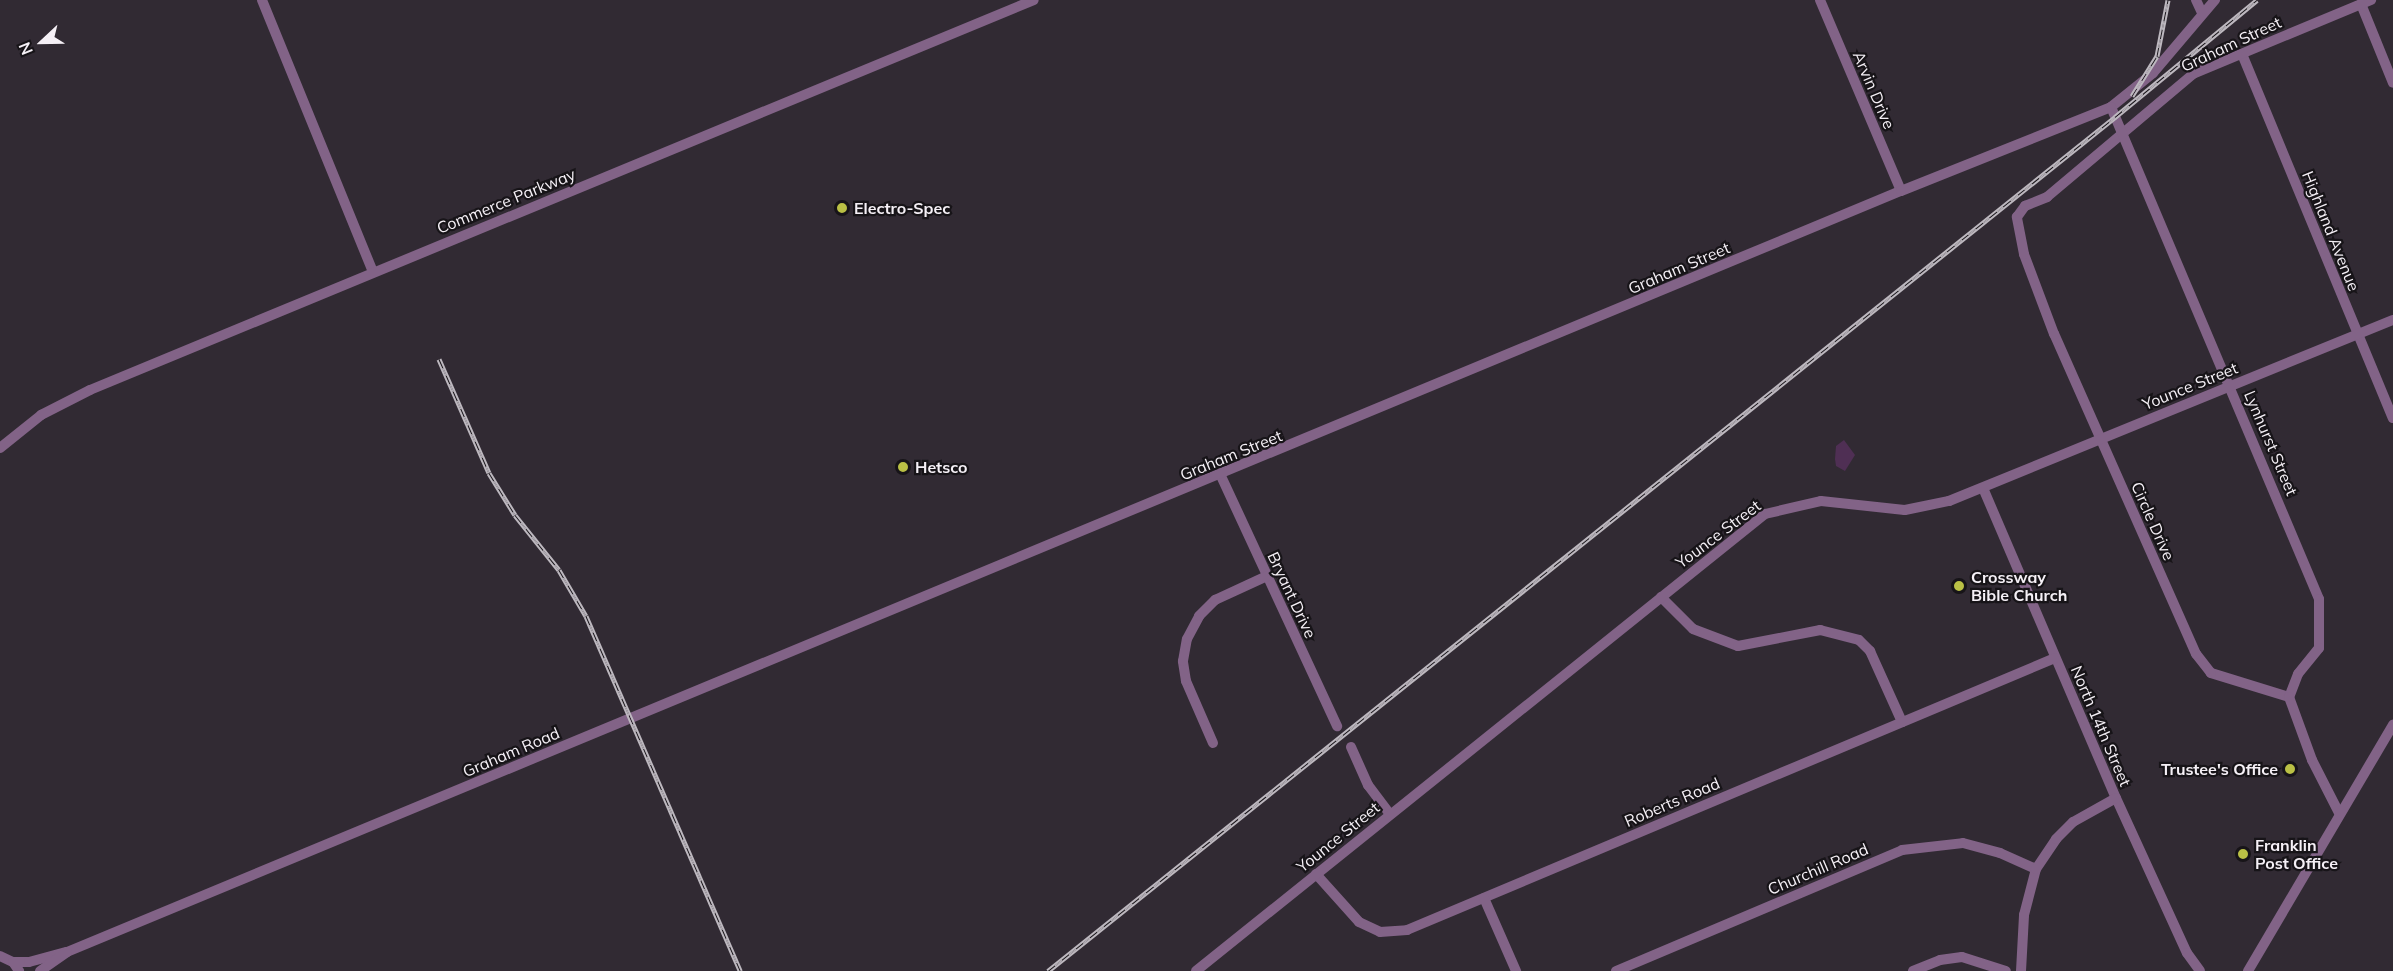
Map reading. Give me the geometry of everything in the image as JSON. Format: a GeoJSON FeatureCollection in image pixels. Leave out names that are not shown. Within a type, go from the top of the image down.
{"type":"FeatureCollection","features":[{"type":"Feature","properties":{"kind":"street"},"geometry":{"type":"LineString","coordinates":[[262,0],[373,272]]}},
{"type":"Feature","properties":{"kind":"street","name":"Commerce Parkway"},"geometry":{"type":"LineString","coordinates":[[0,448],[41,415],[90,390],[1034,0]]}},
{"type":"Feature","properties":{"kind":"street","name":"Arvin Drive"},"geometry":{"type":"LineString","coordinates":[[1820,0],[1900,191]]}},
{"type":"Feature","properties":{"kind":"street"},"geometry":{"type":"LineString","coordinates":[[2196,0],[2202,13]]}},
{"type":"Feature","properties":{"kind":"street","name":"Graham Street"},"geometry":{"type":"LineString","coordinates":[[967,579],[1221,476],[1900,191],[2111,107],[2153,73],[2215,0]]}},
{"type":"Feature","properties":{"kind":"street"},"geometry":{"type":"LineString","coordinates":[[2366,2],[2393,82]]}},
{"type":"Feature","properties":{"kind":"street","name":"Graham Street"},"geometry":{"type":"LineString","coordinates":[[2048,197],[2124,135],[2193,74],[2366,2]]}},
{"type":"Feature","properties":{"kind":"street","name":"Highland Avenue"},"geometry":{"type":"LineString","coordinates":[[2242,54],[2393,418]]}},
{"type":"Feature","properties":{"kind":"street"},"geometry":{"type":"LineString","coordinates":[[2111,107],[2124,135]]}},
{"type":"Feature","properties":{"kind":"street","name":"Lynhurst Street"},"geometry":{"type":"LineString","coordinates":[[2124,135],[2319,599],[2319,648],[2298,674],[2289,697]]}},
{"type":"Feature","properties":{"kind":"street","name":"Circle Drive"},"geometry":{"type":"LineString","coordinates":[[2048,197],[2025,206],[2017,217],[2018,234],[2054,334],[2196,654],[2211,673],[2289,697]]}},
{"type":"Feature","properties":{"kind":"street","name":"Younce Street"},"geometry":{"type":"LineString","coordinates":[[1196,971],[1765,514],[1786,506],[1821,501],[1905,510],[1949,501],[2393,320]]}},
{"type":"Feature","properties":{"kind":"street","name":"Bryant Drive"},"geometry":{"type":"LineString","coordinates":[[1221,476],[1337,726]]}},
{"type":"Feature","properties":{"kind":"street","name":"North 14th Street"},"geometry":{"type":"LineString","coordinates":[[1983,488],[2116,798],[2187,953],[2200,971]]}},
{"type":"Feature","properties":{"kind":"street"},"geometry":{"type":"LineString","coordinates":[[1213,743],[1186,681],[1183,661],[1187,639],[1198,616],[1215,600],[1267,576]]}},
{"type":"Feature","properties":{"kind":"street","name":"Graham Road"},"geometry":{"type":"LineString","coordinates":[[9,962],[29,962],[67,952],[967,579]]}},
{"type":"Feature","properties":{"kind":"street"},"geometry":{"type":"LineString","coordinates":[[1661,597],[1693,629],[1738,646],[1820,630],[1859,640],[1870,651],[1902,722]]}},
{"type":"Feature","properties":{"kind":"street","name":"Roberts Road"},"geometry":{"type":"LineString","coordinates":[[1317,874],[1351,915],[1380,932],[1407,930],[2055,658]]}},
{"type":"Feature","properties":{"kind":"street"},"geometry":{"type":"LineString","coordinates":[[2289,697],[2312,760],[2339,813]]}},
{"type":"Feature","properties":{"kind":"street"},"geometry":{"type":"LineString","coordinates":[[2253,968],[2339,813],[2393,725]]}},
{"type":"Feature","properties":{"kind":"street"},"geometry":{"type":"LineString","coordinates":[[1351,747],[1368,785],[1390,814]]}},
{"type":"Feature","properties":{"kind":"street"},"geometry":{"type":"LineString","coordinates":[[2021,971],[2024,915],[2036,869],[2056,839],[2073,822],[2116,798]]}},
{"type":"Feature","properties":{"kind":"street","name":"Churchill Road"},"geometry":{"type":"LineString","coordinates":[[1616,971],[1902,850],[1933,843],[1963,843],[2000,853],[2036,869]]}},
{"type":"Feature","properties":{"kind":"street"},"geometry":{"type":"LineString","coordinates":[[1484,898],[1516,971]]}},
{"type":"Feature","properties":{"kind":"street"},"geometry":{"type":"LineString","coordinates":[[0,947],[9,962]]}},
{"type":"Feature","properties":{"kind":"street","name":"Graham Road"},"geometry":{"type":"LineString","coordinates":[[40,971],[67,952]]}},
{"type":"Feature","properties":{"kind":"street"},"geometry":{"type":"LineString","coordinates":[[1913,971],[1962,957],[2006,971]]}},
{"type":"Feature","properties":{"kind":"shaded area"},"geometry":{"type":"Polygon","coordinates":[[[1844,440],[1855,455],[1845,471],[1836,466],[1835,459],[1836,446],[1844,440]]]}},
{"type":"Feature","properties":{"kind":"railway"},"geometry":{"type":"LineString","coordinates":[[2132,96],[2157,56],[2168,0]]}},
{"type":"Feature","properties":{"kind":"railway"},"geometry":{"type":"LineString","coordinates":[[1048,971],[2115,117],[2257,0]]}},
{"type":"Feature","properties":{"kind":"railway"},"geometry":{"type":"LineString","coordinates":[[439,359],[489,473],[515,515],[559,570],[586,616],[740,971]]}},
{"type":"Feature","properties":{"kind":"place","name":"Electro-Spec"},"geometry":{"type":"Point","coordinates":[842,208]}},
{"type":"Feature","properties":{"kind":"place","name":"Hetsco"},"geometry":{"type":"Point","coordinates":[903,467]}},
{"type":"Feature","properties":{"kind":"place","name":"Crossway Bible Church"},"geometry":{"type":"Point","coordinates":[1959,586]}},
{"type":"Feature","properties":{"kind":"place","name":"Trustee's Office"},"geometry":{"type":"Point","coordinates":[2290,769]}},
{"type":"Feature","properties":{"kind":"place","name":"Franklin Post Office"},"geometry":{"type":"Point","coordinates":[2243,854]}}]}
